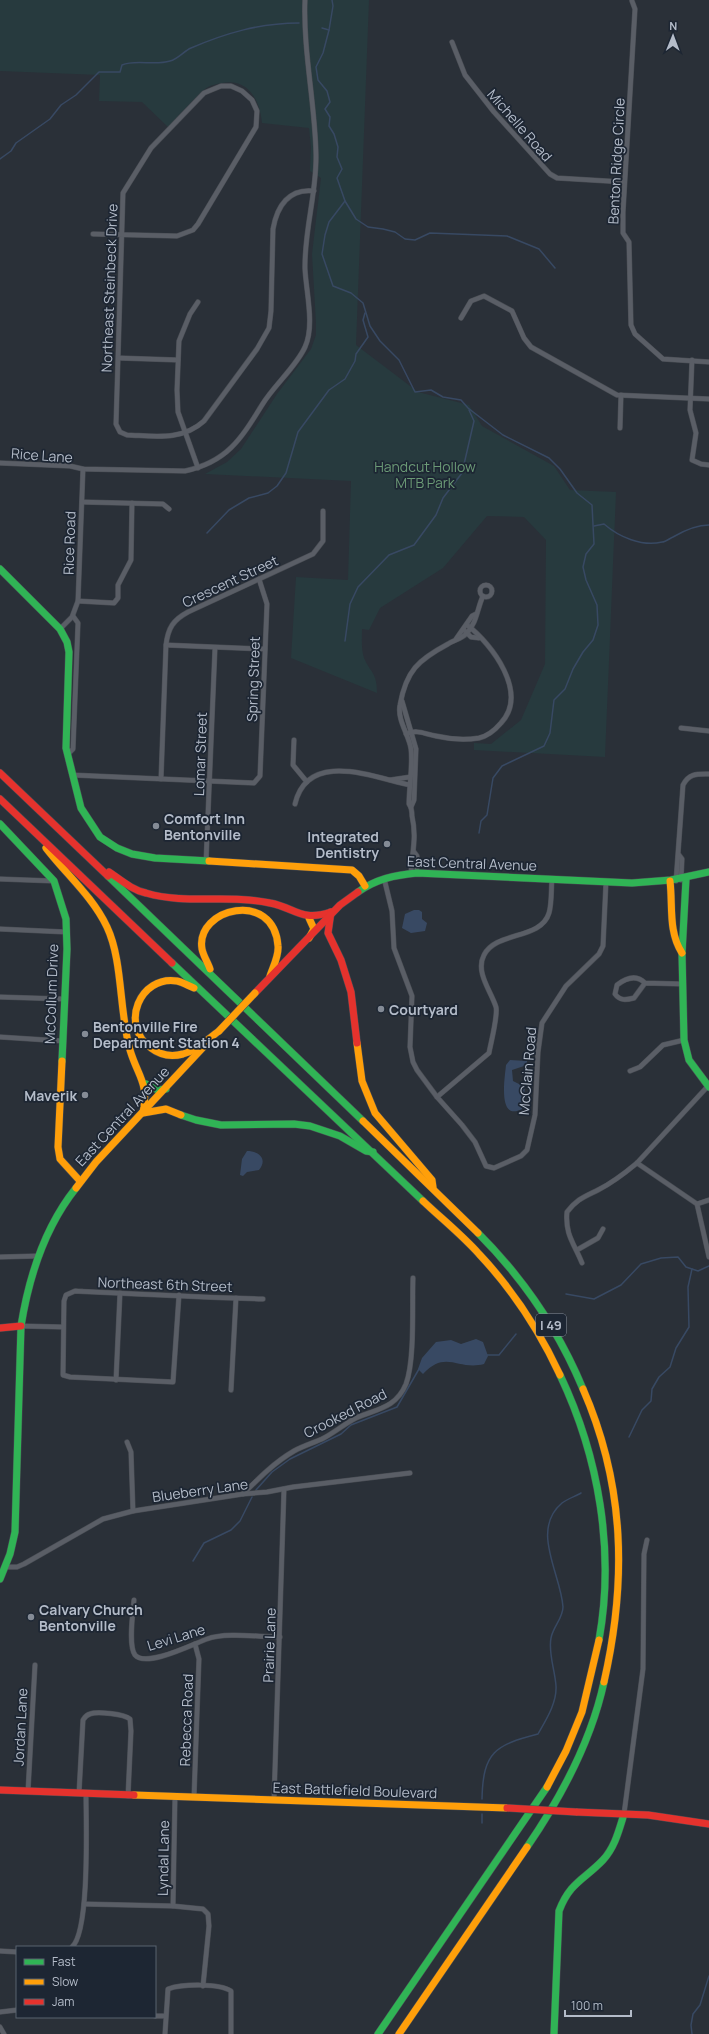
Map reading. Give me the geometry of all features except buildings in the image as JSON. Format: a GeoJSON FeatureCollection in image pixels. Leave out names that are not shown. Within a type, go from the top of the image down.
{"type":"FeatureCollection","features":[{"type":"Feature","properties":{"kind":"main road"},"geometry":{"type":"LineString","coordinates":[[0,569],[60,629],[67,642],[69,652],[67,755],[82,811],[100,837],[117,848],[132,854],[155,858],[352,870],[359,876],[365,886]]}},
{"type":"Feature","properties":{"kind":"main road","name":"I 49"},"geometry":{"type":"LineString","coordinates":[[0,773],[216,978],[481,1235],[514,1272],[543,1311],[572,1362],[601,1434],[610,1472],[618,1531],[619,1589],[609,1666],[587,1739],[571,1775],[527,1848],[399,2034]]}},
{"type":"Feature","properties":{"kind":"main road","name":"I 49"},"geometry":{"type":"LineString","coordinates":[[0,799],[375,1153],[479,1254],[504,1281],[533,1322],[563,1376],[577,1409],[589,1445],[601,1507],[605,1558],[603,1611],[594,1664],[585,1699],[557,1768],[540,1800],[378,2034]]}},
{"type":"Feature","properties":{"kind":"main road","name":"McCollum Drive"},"geometry":{"type":"LineString","coordinates":[[0,824],[54,881],[66,919],[58,1147],[60,1159],[80,1181]]}},
{"type":"Feature","properties":{"kind":"main road"},"geometry":{"type":"LineString","coordinates":[[32,830],[93,904],[107,926],[116,953],[123,1024],[135,1066],[146,1084],[157,1091],[166,1089]]}},
{"type":"Feature","properties":{"kind":"main road"},"geometry":{"type":"LineString","coordinates":[[76,846],[118,878],[143,892],[174,899],[247,899],[262,901],[283,906],[309,918],[319,917],[331,912]]}},
{"type":"Feature","properties":{"kind":"main road","name":"East Central Avenue"},"geometry":{"type":"LineString","coordinates":[[0,1579],[6,1567],[15,1532],[21,1326],[25,1300],[37,1256],[56,1215],[80,1181],[270,976],[309,938],[331,912],[354,892],[365,886],[384,878],[414,873],[606,882],[678,880],[709,872]]}},
{"type":"Feature","properties":{"kind":"main road"},"geometry":{"type":"LineString","coordinates":[[678,880],[672,896],[672,932],[677,946],[682,953]]}},
{"type":"Feature","properties":{"kind":"main road"},"geometry":{"type":"LineString","coordinates":[[678,880],[682,953],[684,1040],[689,1060],[708,1087]]}},
{"type":"Feature","properties":{"kind":"main road"},"geometry":{"type":"LineString","coordinates":[[216,978],[203,955],[202,944],[205,932],[210,923],[219,915],[237,909],[256,912],[266,919],[274,930],[278,947],[270,976]]}},
{"type":"Feature","properties":{"kind":"main road"},"geometry":{"type":"LineString","coordinates":[[331,912],[328,933],[340,960],[351,992],[362,1081],[375,1113],[432,1180],[434,1190]]}},
{"type":"Feature","properties":{"kind":"main road"},"geometry":{"type":"LineString","coordinates":[[309,918],[314,929],[309,938]]}},
{"type":"Feature","properties":{"kind":"main road"},"geometry":{"type":"LineString","coordinates":[[205,994],[190,985],[174,981],[160,982],[152,986],[146,990],[137,1004],[134,1021],[138,1034],[154,1051],[173,1056],[190,1051],[219,1031]]}},
{"type":"Feature","properties":{"kind":"main road"},"geometry":{"type":"LineString","coordinates":[[146,1084],[147,1098],[143,1113],[166,1109],[196,1120],[221,1125],[294,1124],[310,1126],[340,1136],[366,1151],[375,1153]]}},
{"type":"Feature","properties":{"kind":"main road"},"geometry":{"type":"LineString","coordinates":[[0,1328],[21,1326]]}},
{"type":"Feature","properties":{"kind":"main road","name":"East Battlefield Boulevard"},"geometry":{"type":"LineString","coordinates":[[0,1790],[128,1796],[507,1808],[648,1815],[709,1824]]}},
{"type":"Feature","properties":{"kind":"main road"},"geometry":{"type":"LineString","coordinates":[[554,2034],[559,1911],[564,1896],[575,1882],[607,1855],[616,1840],[624,1814]]}},
{"type":"Feature","properties":{"kind":"main road"},"geometry":{"type":"LineString","coordinates":[[373,2034],[402,1994],[412,1985]]}},
{"type":"Feature","properties":{"kind":"street","name":"Rice Lane"},"geometry":{"type":"LineString","coordinates":[[0,463],[70,466],[83,469],[185,471],[198,468],[223,456],[233,448],[243,435],[269,393],[306,346],[309,334],[309,316],[305,269],[306,248],[314,191],[316,155],[304,23],[305,0]]}},
{"type":"Feature","properties":{"kind":"street","name":"Benton Ridge Circle"},"geometry":{"type":"LineString","coordinates":[[632,0],[635,9],[624,182],[623,233],[629,242],[631,325],[635,334],[663,359],[709,362]]}},
{"type":"Feature","properties":{"kind":"street","name":"Michelle Road"},"geometry":{"type":"LineString","coordinates":[[452,42],[460,66],[474,88],[522,145],[550,174],[557,178],[624,182]]}},
{"type":"Feature","properties":{"kind":"street","name":"Northeast Steinbeck Drive"},"geometry":{"type":"LineString","coordinates":[[122,235],[177,236],[192,230],[198,224],[256,127],[256,111],[252,100],[242,91],[226,86],[208,90],[156,143],[125,190],[122,235],[116,424],[120,432],[127,435],[173,436],[186,432]]}},
{"type":"Feature","properties":{"kind":"street"},"geometry":{"type":"LineString","coordinates":[[186,432],[197,427],[204,421],[257,349],[266,334],[271,318],[273,229],[275,216],[280,205],[291,195],[301,191],[314,191]]}},
{"type":"Feature","properties":{"kind":"street"},"geometry":{"type":"LineString","coordinates":[[93,234],[122,235]]}},
{"type":"Feature","properties":{"kind":"street"},"geometry":{"type":"LineString","coordinates":[[461,318],[471,301],[484,296],[496,301],[512,311],[524,338],[531,347],[617,395],[709,400]]}},
{"type":"Feature","properties":{"kind":"street"},"geometry":{"type":"LineString","coordinates":[[198,302],[190,314],[179,341],[178,412],[198,468]]}},
{"type":"Feature","properties":{"kind":"street"},"geometry":{"type":"LineString","coordinates":[[119,358],[178,360]]}},
{"type":"Feature","properties":{"kind":"street"},"geometry":{"type":"LineString","coordinates":[[692,360],[690,410],[696,433],[692,460],[701,464],[709,465]]}},
{"type":"Feature","properties":{"kind":"street"},"geometry":{"type":"LineString","coordinates":[[620,428],[621,395]]}},
{"type":"Feature","properties":{"kind":"street","name":"Rice Road"},"geometry":{"type":"LineString","coordinates":[[60,629],[73,616],[78,601],[83,469]]}},
{"type":"Feature","properties":{"kind":"street"},"geometry":{"type":"LineString","coordinates":[[82,502],[163,504],[169,509]]}},
{"type":"Feature","properties":{"kind":"street"},"geometry":{"type":"LineString","coordinates":[[78,601],[114,602],[118,598],[118,585],[131,560],[132,503]]}},
{"type":"Feature","properties":{"kind":"street","name":"Crescent Street"},"geometry":{"type":"LineString","coordinates":[[161,779],[167,633],[176,618],[303,560],[313,554],[321,546],[324,535],[323,511]]}},
{"type":"Feature","properties":{"kind":"street","name":"Spring Street"},"geometry":{"type":"LineString","coordinates":[[210,781],[254,783],[260,776],[267,604],[259,579]]}},
{"type":"Feature","properties":{"kind":"street"},"geometry":{"type":"LineString","coordinates":[[414,873],[417,856],[414,852],[415,827],[412,807],[409,804],[411,749],[402,701],[407,678],[416,665],[434,651],[456,639],[467,629],[472,616],[476,614],[483,596]]}},
{"type":"Feature","properties":{"kind":"street"},"geometry":{"type":"LineString","coordinates":[[67,755],[73,749],[78,623],[73,616]]}},
{"type":"Feature","properties":{"kind":"street"},"geometry":{"type":"LineString","coordinates":[[409,733],[419,731],[450,738],[484,737],[494,730],[511,708],[512,694],[497,657],[489,646],[479,638],[478,634],[467,629]]}},
{"type":"Feature","properties":{"kind":"street"},"geometry":{"type":"LineString","coordinates":[[166,645],[266,649]]}},
{"type":"Feature","properties":{"kind":"street","name":"Lomar Street"},"geometry":{"type":"LineString","coordinates":[[206,862],[216,648]]}},
{"type":"Feature","properties":{"kind":"street"},"geometry":{"type":"LineString","coordinates":[[681,728],[709,731]]}},
{"type":"Feature","properties":{"kind":"street"},"geometry":{"type":"LineString","coordinates":[[409,733],[416,755],[414,800],[412,807]]}},
{"type":"Feature","properties":{"kind":"street"},"geometry":{"type":"LineString","coordinates":[[294,740],[293,765],[307,782]]}},
{"type":"Feature","properties":{"kind":"street"},"geometry":{"type":"LineString","coordinates":[[295,804],[300,789],[307,782],[313,778],[337,770],[359,772],[396,783],[410,785]]}},
{"type":"Feature","properties":{"kind":"street"},"geometry":{"type":"LineString","coordinates":[[678,880],[676,861],[679,854],[683,785],[686,779],[692,775],[709,774]]}},
{"type":"Feature","properties":{"kind":"street"},"geometry":{"type":"LineString","coordinates":[[72,775],[210,781]]}},
{"type":"Feature","properties":{"kind":"street"},"geometry":{"type":"LineString","coordinates":[[390,780],[410,777]]}},
{"type":"Feature","properties":{"kind":"street"},"geometry":{"type":"LineString","coordinates":[[384,878],[392,911],[394,948],[412,996],[410,1047],[413,1062],[417,1070],[437,1097],[489,1053],[496,1009],[484,980],[483,956],[488,949],[498,942],[537,927],[545,921],[549,913],[552,879]]}},
{"type":"Feature","properties":{"kind":"street"},"geometry":{"type":"LineString","coordinates":[[0,879],[54,881]]}},
{"type":"Feature","properties":{"kind":"street","name":"McClain Road"},"geometry":{"type":"LineString","coordinates":[[437,1097],[475,1142],[486,1166],[494,1168],[521,1156],[527,1150],[535,1115],[538,1052],[542,1023],[566,986],[599,954],[603,946],[606,882]]}},
{"type":"Feature","properties":{"kind":"street"},"geometry":{"type":"LineString","coordinates":[[0,929],[66,932]]}},
{"type":"Feature","properties":{"kind":"street"},"geometry":{"type":"LineString","coordinates":[[645,983],[634,998],[625,1000],[618,998],[615,994],[617,985],[626,979],[641,979],[645,983],[682,984]]}},
{"type":"Feature","properties":{"kind":"street"},"geometry":{"type":"LineString","coordinates":[[0,997],[64,999]]}},
{"type":"Feature","properties":{"kind":"street"},"geometry":{"type":"LineString","coordinates":[[0,1037],[62,1040]]}},
{"type":"Feature","properties":{"kind":"street"},"geometry":{"type":"LineString","coordinates":[[630,1071],[640,1067],[663,1045],[684,1040]]}},
{"type":"Feature","properties":{"kind":"street"},"geometry":{"type":"LineString","coordinates":[[582,1263],[577,1250],[569,1238],[566,1225],[567,1212],[584,1195],[608,1184],[637,1163],[708,1087]]}},
{"type":"Feature","properties":{"kind":"street"},"geometry":{"type":"LineString","coordinates":[[637,1163],[697,1204],[709,1256]]}},
{"type":"Feature","properties":{"kind":"street"},"geometry":{"type":"LineString","coordinates":[[697,1204],[709,1200]]}},
{"type":"Feature","properties":{"kind":"street"},"geometry":{"type":"LineString","coordinates":[[577,1250],[598,1238],[603,1229]]}},
{"type":"Feature","properties":{"kind":"street"},"geometry":{"type":"LineString","coordinates":[[0,1257],[37,1256]]}},
{"type":"Feature","properties":{"kind":"street","name":"Crooked Road"},"geometry":{"type":"LineString","coordinates":[[243,1494],[272,1466],[295,1450],[322,1439],[357,1418],[392,1404],[398,1397],[406,1384],[410,1366],[413,1278]]}},
{"type":"Feature","properties":{"kind":"street","name":"Northeast 6th Street"},"geometry":{"type":"LineString","coordinates":[[63,1327],[64,1301],[66,1295],[75,1291],[263,1299]]}},
{"type":"Feature","properties":{"kind":"street"},"geometry":{"type":"LineString","coordinates":[[116,1380],[120,1293]]}},
{"type":"Feature","properties":{"kind":"street"},"geometry":{"type":"LineString","coordinates":[[21,1326],[63,1327],[63,1375],[70,1377],[116,1380],[173,1382],[179,1295]]}},
{"type":"Feature","properties":{"kind":"street"},"geometry":{"type":"LineString","coordinates":[[231,1390],[236,1298]]}},
{"type":"Feature","properties":{"kind":"street"},"geometry":{"type":"LineString","coordinates":[[127,1442],[131,1452],[133,1511]]}},
{"type":"Feature","properties":{"kind":"street","name":"Blueberry Lane"},"geometry":{"type":"LineString","coordinates":[[6,1567],[17,1567],[24,1564],[103,1519],[133,1511],[293,1487],[410,1473]]}},
{"type":"Feature","properties":{"kind":"street","name":"Prairie Lane"},"geometry":{"type":"LineString","coordinates":[[274,1800],[284,1489]]}},
{"type":"Feature","properties":{"kind":"street"},"geometry":{"type":"LineString","coordinates":[[624,1814],[643,1669],[644,1554],[647,1540]]}},
{"type":"Feature","properties":{"kind":"street","name":"Levi Lane"},"geometry":{"type":"LineString","coordinates":[[134,1600],[132,1647],[136,1656],[154,1659],[208,1638],[221,1636],[280,1637]]}},
{"type":"Feature","properties":{"kind":"street","name":"Rebecca Road"},"geometry":{"type":"LineString","coordinates":[[194,1797],[199,1658],[195,1644]]}},
{"type":"Feature","properties":{"kind":"street","name":"Jordan Lane"},"geometry":{"type":"LineString","coordinates":[[28,1791],[35,1665]]}},
{"type":"Feature","properties":{"kind":"street"},"geometry":{"type":"LineString","coordinates":[[73,1946],[79,1936],[84,1904],[83,1720],[86,1716],[92,1713],[123,1714],[130,1719],[131,1731],[128,1796]]}},
{"type":"Feature","properties":{"kind":"street","name":"Lyndal Lane"},"geometry":{"type":"LineString","coordinates":[[175,1797],[173,1906],[203,1909],[208,1914],[209,1926],[203,1986]]}},
{"type":"Feature","properties":{"kind":"street"},"geometry":{"type":"LineString","coordinates":[[84,1904],[173,1906]]}},
{"type":"Feature","properties":{"kind":"street"},"geometry":{"type":"LineString","coordinates":[[0,1951],[16,1952]]}},
{"type":"Feature","properties":{"kind":"street"},"geometry":{"type":"LineString","coordinates":[[165,2034],[168,1989],[176,1987],[203,1986],[226,1987],[231,1991],[231,2034]]}},
{"type":"Feature","properties":{"kind":"street"},"geometry":{"type":"LineString","coordinates":[[0,2012],[16,2010]]}},
{"type":"Feature","properties":{"kind":"street"},"geometry":{"type":"LineString","coordinates":[[156,2016],[165,2016]]}},
{"type":"Feature","properties":{"kind":"street"},"geometry":{"type":"LineString","coordinates":[[0,2027],[4,2034]]}},
{"type":"Feature","properties":{"kind":"green space","name":"Handcut Hollow MTB Park"},"geometry":{"type":"Polygon","coordinates":[[[0,0],[369,0],[356,345],[418,392],[469,405],[482,426],[554,466],[570,490],[616,492],[605,757],[474,750],[474,743],[491,744],[521,720],[545,664],[546,540],[524,517],[487,516],[443,568],[380,608],[369,630],[362,629],[363,655],[375,677],[377,693],[291,658],[296,577],[348,580],[351,481],[205,474],[227,462],[241,449],[277,394],[311,349],[316,335],[312,254],[321,178],[310,171],[311,147],[309,128],[262,123],[256,99],[246,88],[231,82],[216,84],[205,89],[168,127],[142,102],[99,101],[100,75],[0,71],[0,0]]]}},
{"type":"Feature","properties":{"kind":"water"},"geometry":{"type":"Polygon","coordinates":[[[414,910],[419,910],[422,912],[422,919],[427,923],[425,931],[411,933],[402,928],[405,914],[414,910]]]}},
{"type":"Feature","properties":{"kind":"water"},"geometry":{"type":"Polygon","coordinates":[[[510,1060],[527,1061],[527,1065],[512,1070],[513,1081],[525,1087],[522,1109],[514,1111],[509,1109],[504,1096],[506,1065],[510,1060]]]}},
{"type":"Feature","properties":{"kind":"water"},"geometry":{"type":"Polygon","coordinates":[[[247,1151],[255,1152],[261,1156],[263,1162],[259,1170],[247,1172],[243,1176],[240,1175],[242,1159],[247,1151]]]}},
{"type":"Feature","properties":{"kind":"water"},"geometry":{"type":"Polygon","coordinates":[[[476,1339],[483,1342],[488,1356],[484,1364],[467,1365],[452,1362],[439,1363],[431,1367],[423,1374],[418,1369],[422,1358],[436,1342],[451,1340],[461,1344],[476,1339]]]}},
{"type":"Feature","properties":{"kind":"waterway"},"geometry":{"type":"LineString","coordinates":[[332,0],[333,6],[329,30],[323,53],[316,67],[318,80],[327,91],[330,102],[325,109],[330,117],[329,126],[334,134],[338,147],[337,157],[342,169],[337,178],[345,201],[329,222],[322,254],[333,286],[351,293],[363,303],[370,326],[380,341],[399,360],[415,392],[431,390],[443,397],[461,400],[468,408],[503,435],[549,458],[560,469],[577,493],[592,505],[594,544],[586,554],[583,567],[586,580],[597,605],[598,625],[593,640],[583,652],[573,669],[565,689],[554,700],[550,733],[544,746],[502,766],[493,778],[487,815],[481,821],[479,833]]}},
{"type":"Feature","properties":{"kind":"waterway"},"geometry":{"type":"LineString","coordinates":[[0,159],[11,151],[16,143],[50,119],[61,105],[76,95],[99,72],[120,72],[122,65],[127,63],[158,63],[170,61],[176,59],[191,48],[230,33],[257,27],[285,23],[299,23]]}},
{"type":"Feature","properties":{"kind":"waterway"},"geometry":{"type":"LineString","coordinates":[[322,28],[329,30]]}},
{"type":"Feature","properties":{"kind":"waterway"},"geometry":{"type":"LineString","coordinates":[[345,201],[356,219],[368,227],[395,232],[405,239],[415,240],[430,233],[507,236],[539,249],[555,268]]}},
{"type":"Feature","properties":{"kind":"waterway"},"geometry":{"type":"LineString","coordinates":[[207,533],[229,510],[249,498],[268,493],[277,486],[286,473],[298,432],[329,390],[345,379],[355,361],[356,354],[368,337],[363,320],[365,313]]}},
{"type":"Feature","properties":{"kind":"waterway"},"geometry":{"type":"LineString","coordinates":[[345,641],[350,604],[358,587],[389,555],[414,545],[436,515],[443,498],[462,473],[474,421],[469,410]]}},
{"type":"Feature","properties":{"kind":"waterway"},"geometry":{"type":"LineString","coordinates":[[594,526],[604,524],[610,529],[631,540],[654,543],[665,541],[691,528],[709,525]]}},
{"type":"Feature","properties":{"kind":"waterway"},"geometry":{"type":"LineString","coordinates":[[566,1294],[594,1299],[621,1285],[641,1264],[661,1258],[678,1257],[686,1267],[698,1271],[709,1266]]}},
{"type":"Feature","properties":{"kind":"waterway"},"geometry":{"type":"LineString","coordinates":[[629,1437],[642,1410],[651,1401],[652,1389],[659,1377],[670,1367],[676,1348],[689,1327],[688,1287],[692,1269]]}},
{"type":"Feature","properties":{"kind":"waterway"},"geometry":{"type":"LineString","coordinates":[[486,1355],[499,1355],[516,1334]]}},
{"type":"Feature","properties":{"kind":"waterway"},"geometry":{"type":"LineString","coordinates":[[256,1490],[272,1472],[290,1459],[341,1434],[351,1425],[397,1407],[419,1369]]}},
{"type":"Feature","properties":{"kind":"waterway"},"geometry":{"type":"LineString","coordinates":[[482,1799],[485,1771],[494,1753],[511,1742],[538,1734],[555,1699],[556,1686],[550,1644],[552,1634],[563,1611],[563,1607],[550,1553],[548,1526],[553,1514],[562,1503],[581,1493]]}},
{"type":"Feature","properties":{"kind":"waterway"},"geometry":{"type":"LineString","coordinates":[[193,1561],[204,1543],[231,1530],[240,1521],[252,1497]]}},
{"type":"Feature","properties":{"kind":"waterway"},"geometry":{"type":"LineString","coordinates":[[482,1814],[482,1823]]}},
{"type":"Feature","properties":{"kind":"waterway"},"geometry":{"type":"LineString","coordinates":[[692,2034],[691,2025],[693,2014],[700,2005],[709,1976]]}},
{"type":"Feature","properties":{"kind":"traffic: fast"},"geometry":{"type":"LineString","coordinates":[[0,569],[60,629],[67,642],[69,652],[66,748],[81,808],[100,837],[117,848],[132,854],[155,858],[209,861]]}},
{"type":"Feature","properties":{"kind":"traffic: fast"},"geometry":{"type":"LineString","coordinates":[[0,824],[54,881],[66,919],[67,949],[62,1061]]}},
{"type":"Feature","properties":{"kind":"traffic: fast"},"geometry":{"type":"LineString","coordinates":[[358,892],[386,878],[417,873],[632,883],[671,880],[709,872]]}},
{"type":"Feature","properties":{"kind":"traffic: fast"},"geometry":{"type":"LineString","coordinates":[[108,876],[363,1121]]}},
{"type":"Feature","properties":{"kind":"traffic: fast"},"geometry":{"type":"LineString","coordinates":[[686,879],[682,953],[684,1040],[689,1060],[709,1087]]}},
{"type":"Feature","properties":{"kind":"traffic: fast"},"geometry":{"type":"LineString","coordinates":[[172,963],[423,1201]]}},
{"type":"Feature","properties":{"kind":"traffic: fast"},"geometry":{"type":"LineString","coordinates":[[146,1084],[158,1090],[166,1089]]}},
{"type":"Feature","properties":{"kind":"traffic: fast"},"geometry":{"type":"LineString","coordinates":[[181,1115],[196,1120],[221,1125],[294,1124],[310,1126],[340,1136],[366,1151],[373,1152]]}},
{"type":"Feature","properties":{"kind":"traffic: fast"},"geometry":{"type":"LineString","coordinates":[[0,1579],[10,1554],[15,1532],[21,1326],[24,1307],[33,1271],[47,1236],[55,1219],[76,1188]]}},
{"type":"Feature","properties":{"kind":"traffic: fast"},"geometry":{"type":"LineString","coordinates":[[478,1233],[510,1268],[538,1306],[563,1346],[583,1389]]}},
{"type":"Feature","properties":{"kind":"traffic: fast"},"geometry":{"type":"LineString","coordinates":[[560,1375],[574,1406],[585,1438],[594,1471],[600,1505],[604,1539],[605,1573],[604,1606],[599,1640]]}},
{"type":"Feature","properties":{"kind":"traffic: fast"},"geometry":{"type":"LineString","coordinates":[[527,1847],[552,1808],[574,1768],[591,1726],[604,1682]]}},
{"type":"Feature","properties":{"kind":"traffic: fast"},"geometry":{"type":"LineString","coordinates":[[378,2034],[547,1787]]}},
{"type":"Feature","properties":{"kind":"traffic: fast"},"geometry":{"type":"LineString","coordinates":[[554,2034],[559,1911],[563,1901],[573,1887],[596,1867],[611,1850],[624,1814]]}},
{"type":"Feature","properties":{"kind":"traffic: slow"},"geometry":{"type":"LineString","coordinates":[[46,848],[94,906],[107,927],[112,940],[116,955],[124,1019],[130,1050],[144,1087],[145,1094],[143,1113],[166,1109],[181,1115]]}},
{"type":"Feature","properties":{"kind":"traffic: slow"},"geometry":{"type":"LineString","coordinates":[[209,861],[352,870],[359,876],[365,886]]}},
{"type":"Feature","properties":{"kind":"traffic: slow"},"geometry":{"type":"LineString","coordinates":[[670,881],[673,927],[682,953]]}},
{"type":"Feature","properties":{"kind":"traffic: slow"},"geometry":{"type":"LineString","coordinates":[[210,969],[202,949],[203,935],[210,923],[222,915],[236,911],[250,911],[263,917],[273,928],[278,950],[277,958],[270,976]]}},
{"type":"Feature","properties":{"kind":"traffic: slow"},"geometry":{"type":"LineString","coordinates":[[309,918],[314,929],[309,938]]}},
{"type":"Feature","properties":{"kind":"traffic: slow"},"geometry":{"type":"LineString","coordinates":[[194,988],[177,981],[164,981],[153,986],[144,993],[138,1004],[135,1015],[136,1027],[141,1038],[151,1048],[158,1052],[166,1055],[174,1055],[183,1054],[193,1050],[219,1031]]}},
{"type":"Feature","properties":{"kind":"traffic: slow"},"geometry":{"type":"LineString","coordinates":[[219,1031],[255,993]]}},
{"type":"Feature","properties":{"kind":"traffic: slow"},"geometry":{"type":"LineString","coordinates":[[76,1188],[96,1162],[208,1042]]}},
{"type":"Feature","properties":{"kind":"traffic: slow"},"geometry":{"type":"LineString","coordinates":[[357,1043],[362,1081],[375,1113],[432,1180],[433,1187]]}},
{"type":"Feature","properties":{"kind":"traffic: slow"},"geometry":{"type":"LineString","coordinates":[[62,1061],[58,1147],[60,1159],[80,1181]]}},
{"type":"Feature","properties":{"kind":"traffic: slow"},"geometry":{"type":"LineString","coordinates":[[363,1121],[478,1233]]}},
{"type":"Feature","properties":{"kind":"traffic: slow"},"geometry":{"type":"LineString","coordinates":[[423,1201],[472,1247],[503,1282],[514,1296],[544,1343],[560,1375]]}},
{"type":"Feature","properties":{"kind":"traffic: slow"},"geometry":{"type":"LineString","coordinates":[[583,1389],[597,1425],[607,1461],[614,1497],[618,1534],[619,1570],[616,1607],[604,1682]]}},
{"type":"Feature","properties":{"kind":"traffic: slow"},"geometry":{"type":"LineString","coordinates":[[547,1787],[566,1751],[582,1712],[599,1640]]}},
{"type":"Feature","properties":{"kind":"traffic: slow"},"geometry":{"type":"LineString","coordinates":[[134,1795],[507,1808]]}},
{"type":"Feature","properties":{"kind":"traffic: slow"},"geometry":{"type":"LineString","coordinates":[[399,2034],[527,1847]]}},
{"type":"Feature","properties":{"kind":"traffic: jam"},"geometry":{"type":"LineString","coordinates":[[0,773],[108,876]]}},
{"type":"Feature","properties":{"kind":"traffic: jam"},"geometry":{"type":"LineString","coordinates":[[0,799],[172,963]]}},
{"type":"Feature","properties":{"kind":"traffic: jam"},"geometry":{"type":"LineString","coordinates":[[109,872],[136,890],[161,897],[255,900],[279,905],[299,913],[312,916],[331,912]]}},
{"type":"Feature","properties":{"kind":"traffic: jam"},"geometry":{"type":"LineString","coordinates":[[255,993],[340,905],[358,892]]}},
{"type":"Feature","properties":{"kind":"traffic: jam"},"geometry":{"type":"LineString","coordinates":[[331,912],[328,933],[341,960],[351,992],[357,1043]]}},
{"type":"Feature","properties":{"kind":"traffic: jam"},"geometry":{"type":"LineString","coordinates":[[0,1328],[21,1326]]}},
{"type":"Feature","properties":{"kind":"traffic: jam"},"geometry":{"type":"LineString","coordinates":[[0,1790],[134,1795]]}},
{"type":"Feature","properties":{"kind":"traffic: jam"},"geometry":{"type":"LineString","coordinates":[[507,1808],[576,1812]]}},
{"type":"Feature","properties":{"kind":"traffic: jam"},"geometry":{"type":"LineString","coordinates":[[576,1812],[648,1815],[709,1824]]}},
{"type":"Feature","properties":{"kind":"place","name":"Comfort Inn Bentonville"},"geometry":{"type":"Point","coordinates":[156,826]}},
{"type":"Feature","properties":{"kind":"place","name":"Integrated Dentistry"},"geometry":{"type":"Point","coordinates":[387,844]}},
{"type":"Feature","properties":{"kind":"place","name":"Courtyard"},"geometry":{"type":"Point","coordinates":[381,1009]}},
{"type":"Feature","properties":{"kind":"place","name":"Bentonville Fire Department Station 4"},"geometry":{"type":"Point","coordinates":[85,1034]}},
{"type":"Feature","properties":{"kind":"place","name":"Maverik"},"geometry":{"type":"Point","coordinates":[85,1095]}},
{"type":"Feature","properties":{"kind":"place","name":"Calvary Church Bentonville"},"geometry":{"type":"Point","coordinates":[31,1617]}}]}
